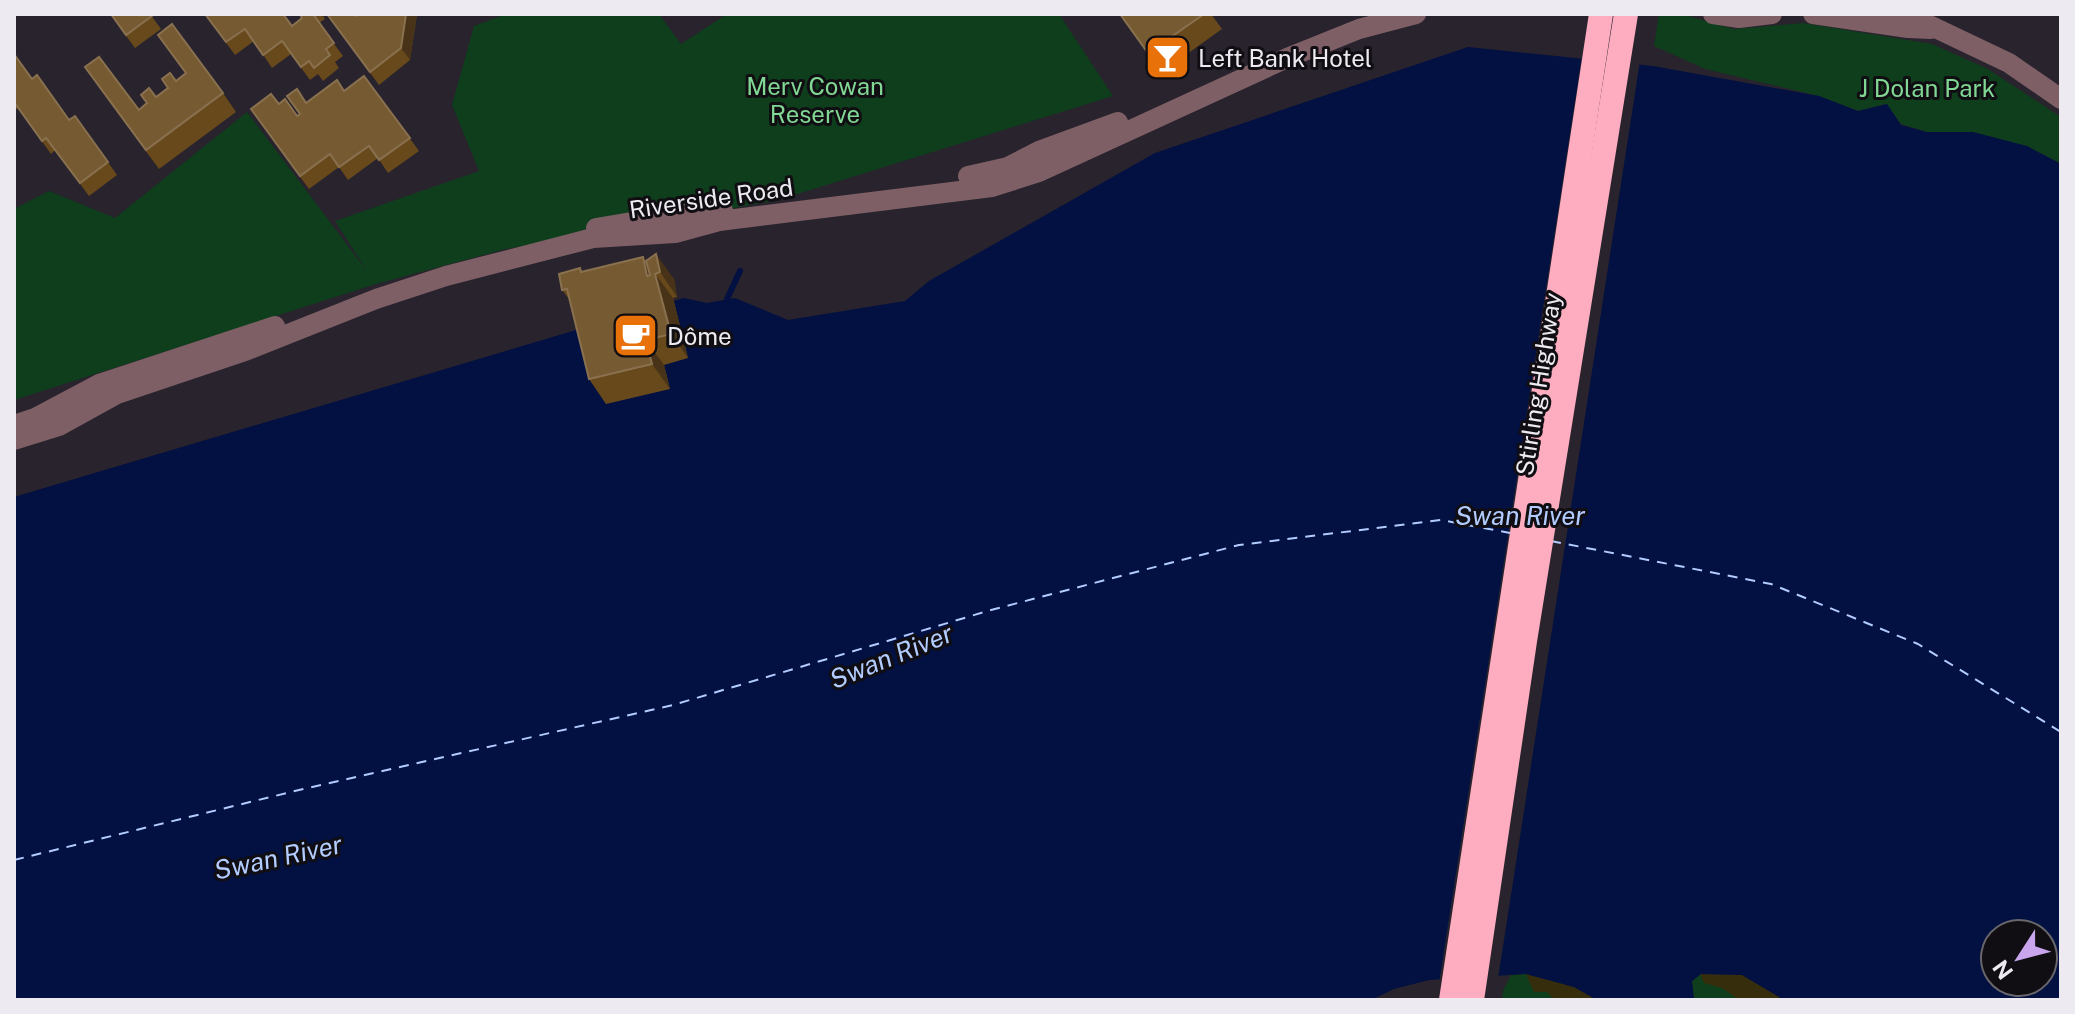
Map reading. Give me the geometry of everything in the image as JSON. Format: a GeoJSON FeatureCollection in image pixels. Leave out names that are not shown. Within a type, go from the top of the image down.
{"type":"FeatureCollection","features":[{"type":"Feature","properties":{"kind":"highway","name":"Stirling Highway"},"geometry":{"type":"LineString","coordinates":[[1451,1000],[1601,14]]}},
{"type":"Feature","properties":{"kind":"highway","name":"Stirling Highway"},"geometry":{"type":"LineString","coordinates":[[1472,1000],[1525,641],[1626,14]]}},
{"type":"Feature","properties":{"kind":"street","name":"Riverside Road"},"geometry":{"type":"LineString","coordinates":[[14,425],[35,418],[99,384],[284,323],[398,280],[500,249],[661,217],[813,200],[988,173],[1147,110],[1364,14]]}},
{"type":"Feature","properties":{"kind":"street","name":"Riverside Road"},"geometry":{"type":"LineString","coordinates":[[14,440],[59,426],[117,394],[245,351],[376,299],[496,261],[593,238],[675,233],[719,221],[992,187],[1039,172],[1302,52],[1359,29],[1416,14]]}},
{"type":"Feature","properties":{"kind":"street"},"geometry":{"type":"LineString","coordinates":[[1713,14],[1739,18],[1772,14]]}},
{"type":"Feature","properties":{"kind":"street"},"geometry":{"type":"LineString","coordinates":[[1813,14],[1935,29]]}},
{"type":"Feature","properties":{"kind":"street"},"geometry":{"type":"LineString","coordinates":[[1906,14],[2009,63],[2061,99]]}},
{"type":"Feature","properties":{"kind":"green space","name":"Merv Cowan Reserve"},"geometry":{"type":"Polygon","coordinates":[[[506,14],[659,14],[681,44],[727,14],[1059,14],[1113,96],[778,200],[506,249],[376,284],[14,400],[14,209],[49,191],[115,218],[247,112],[367,271],[335,221],[479,171],[452,105],[474,26],[506,14]]]}},
{"type":"Feature","properties":{"kind":"green space","name":"J Dolan Park"},"geometry":{"type":"Polygon","coordinates":[[[1659,14],[1681,14],[1734,29],[1803,23],[1932,44],[1988,69],[2061,117],[2061,164],[2027,146],[1946,132],[1927,132],[1901,124],[1886,104],[1858,111],[1819,96],[1705,69],[1654,46],[1659,14]]]}},
{"type":"Feature","properties":{"kind":"green space"},"geometry":{"type":"Polygon","coordinates":[[[1526,974],[1597,1000],[1502,1000],[1511,975],[1526,974]]]}},
{"type":"Feature","properties":{"kind":"green space"},"geometry":{"type":"Polygon","coordinates":[[[1700,974],[1784,1000],[1694,1000],[1692,981],[1700,974]]]}},
{"type":"Feature","properties":{"kind":"sand"},"geometry":{"type":"Polygon","coordinates":[[[1526,974],[1574,987],[1597,1000],[1555,1000],[1547,992],[1534,992],[1526,974]]]}},
{"type":"Feature","properties":{"kind":"sand"},"geometry":{"type":"Polygon","coordinates":[[[1700,974],[1742,975],[1784,1000],[1739,1000],[1722,988],[1704,983],[1700,974]]]}},
{"type":"Feature","properties":{"kind":"water","name":"Swan River"},"geometry":{"type":"Polygon","coordinates":[[[1468,47],[1653,66],[1819,96],[1858,111],[1887,104],[1901,125],[1927,132],[1973,132],[2027,146],[2061,164],[2061,1000],[1784,1000],[1742,975],[1701,974],[1692,981],[1694,1000],[1597,1000],[1574,987],[1526,974],[1429,980],[1394,989],[1371,1000],[14,1000],[14,497],[684,298],[707,303],[735,298],[788,320],[905,301],[929,281],[1155,153],[1468,47]]]}},
{"type":"Feature","properties":{"kind":"pier"},"geometry":{"type":"Polygon","coordinates":[[[1582,55],[1640,61],[1498,979],[1439,983],[1582,55]]]}},
{"type":"Feature","properties":{"kind":"building"},"geometry":{"type":"Polygon","coordinates":[[[111,14],[150,14],[152,16],[126,35],[111,14]]]}},
{"type":"Feature","properties":{"kind":"building"},"geometry":{"type":"Polygon","coordinates":[[[205,14],[283,14],[292,26],[302,18],[300,14],[313,14],[334,43],[326,49],[330,55],[314,68],[309,61],[301,67],[282,41],[263,55],[245,29],[226,42],[205,14]]]}},
{"type":"Feature","properties":{"kind":"building"},"geometry":{"type":"Polygon","coordinates":[[[327,14],[406,14],[401,48],[370,72],[327,14]]]}},
{"type":"Feature","properties":{"kind":"building"},"geometry":{"type":"Polygon","coordinates":[[[1120,14],[1204,14],[1148,53],[1120,14]]]}},
{"type":"Feature","properties":{"kind":"building"},"geometry":{"type":"Polygon","coordinates":[[[172,24],[223,93],[146,150],[85,67],[99,57],[139,110],[147,103],[141,95],[149,88],[156,97],[168,88],[162,79],[170,73],[176,81],[186,73],[158,35],[172,24]]]}},
{"type":"Feature","properties":{"kind":"building"},"geometry":{"type":"Polygon","coordinates":[[[14,54],[32,79],[37,75],[69,120],[75,116],[108,162],[80,183],[46,138],[42,141],[14,102],[14,54]]]}},
{"type":"Feature","properties":{"kind":"building"},"geometry":{"type":"Polygon","coordinates":[[[364,76],[410,138],[379,160],[369,146],[339,167],[330,154],[300,176],[251,109],[271,94],[279,104],[285,99],[297,116],[300,114],[287,96],[297,89],[306,103],[337,80],[344,91],[364,76]]]}},
{"type":"Feature","properties":{"kind":"building","name":"Dôme"},"geometry":{"type":"Polygon","coordinates":[[[656,254],[660,272],[655,274],[671,334],[646,340],[652,364],[589,379],[567,289],[562,290],[559,274],[580,268],[581,272],[643,257],[647,276],[650,275],[646,261],[656,254]]]}},
{"type":"Feature","properties":{"kind":"waterway"},"geometry":{"type":"LineString","coordinates":[[727,299],[740,271]]}},
{"type":"Feature","properties":{"kind":"ferry route"},"geometry":{"type":"LineString","coordinates":[[14,860],[299,790],[673,705],[991,610],[1239,545],[1441,520],[1510,533]]}},
{"type":"Feature","properties":{"kind":"ferry route"},"geometry":{"type":"LineString","coordinates":[[1551,541],[1771,584],[1918,644],[2061,732]]}},
{"type":"Feature","properties":{"kind":"place","name":"Left Bank Hotel"},"geometry":{"type":"Point","coordinates":[1167,58]}},
{"type":"Feature","properties":{"kind":"place","name":"Dôme"},"geometry":{"type":"Point","coordinates":[636,336]}}]}
